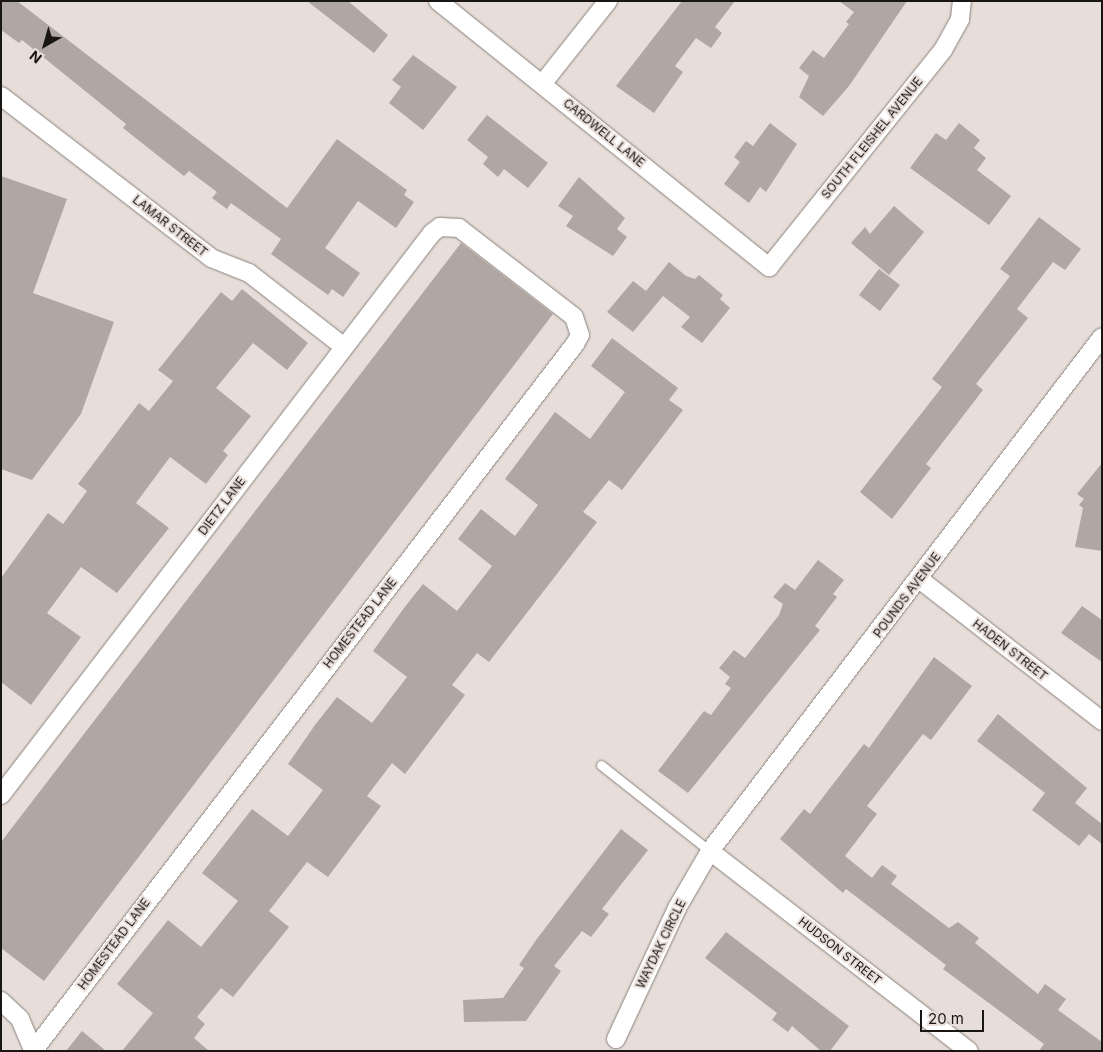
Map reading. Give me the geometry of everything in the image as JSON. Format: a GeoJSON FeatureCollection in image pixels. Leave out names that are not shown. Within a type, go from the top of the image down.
{"type":"FeatureCollection","features":[{"type":"Feature","properties":{"kind":"street","name":"CARDWELL LANE"},"geometry":{"type":"LineString","coordinates":[[438,1],[543,83],[769,267]]}},
{"type":"Feature","properties":{"kind":"street"},"geometry":{"type":"LineString","coordinates":[[543,83],[608,1]]}},
{"type":"Feature","properties":{"kind":"street","name":"SOUTH FLEISHEL AVENUE"},"geometry":{"type":"LineString","coordinates":[[769,267],[943,50],[960,19],[963,3]]}},
{"type":"Feature","properties":{"kind":"street","name":"LAMAR STREET"},"geometry":{"type":"LineString","coordinates":[[1,96],[211,258],[249,273],[344,346]]}},
{"type":"Feature","properties":{"kind":"street","name":"DIETZ LANE"},"geometry":{"type":"LineString","coordinates":[[1,795],[432,233],[448,226]]}},
{"type":"Feature","properties":{"kind":"street","name":"HOMESTEAD LANE"},"geometry":{"type":"LineString","coordinates":[[33,1050],[580,335],[574,317],[468,234],[448,226]]}},
{"type":"Feature","properties":{"kind":"street","name":"POUNDS AVENUE"},"geometry":{"type":"LineString","coordinates":[[710,851],[1102,337]]}},
{"type":"Feature","properties":{"kind":"street","name":"HADEN STREET"},"geometry":{"type":"LineString","coordinates":[[919,579],[1102,721]]}},
{"type":"Feature","properties":{"kind":"street","name":"WAYDAK CIRCLE"},"geometry":{"type":"LineString","coordinates":[[616,1039],[677,908],[710,851]]}},
{"type":"Feature","properties":{"kind":"street","name":"HUDSON STREET"},"geometry":{"type":"LineString","coordinates":[[710,851],[969,1051]]}},
{"type":"Feature","properties":{"kind":"street"},"geometry":{"type":"LineString","coordinates":[[1,1001],[20,1019],[33,1050]]}},
{"type":"Feature","properties":{"kind":"lane"},"geometry":{"type":"LineString","coordinates":[[601,765],[710,851]]}},
{"type":"Feature","properties":{"kind":"building"},"geometry":{"type":"Polygon","coordinates":[[[1,1],[17,1],[287,208],[337,139],[407,190],[404,195],[414,202],[396,228],[358,201],[325,248],[360,273],[343,297],[332,289],[328,295],[271,254],[281,239],[231,203],[227,209],[212,198],[217,192],[189,171],[184,176],[123,128],[126,124],[22,40],[19,43],[1,30],[1,1]]]}},
{"type":"Feature","properties":{"kind":"building"},"geometry":{"type":"Polygon","coordinates":[[[307,1],[348,1],[388,35],[374,53],[307,1]]]}},
{"type":"Feature","properties":{"kind":"building"},"geometry":{"type":"Polygon","coordinates":[[[682,1],[735,1],[715,27],[722,33],[711,48],[696,38],[675,66],[683,72],[654,113],[616,86],[682,1]]]}},
{"type":"Feature","properties":{"kind":"building"},"geometry":{"type":"Polygon","coordinates":[[[839,1],[907,1],[849,86],[823,116],[799,97],[809,76],[799,68],[813,50],[824,58],[849,24],[846,22],[854,12],[839,1]]]}},
{"type":"Feature","properties":{"kind":"building"},"geometry":{"type":"Polygon","coordinates":[[[413,55],[457,87],[423,130],[389,103],[401,87],[392,80],[413,55]]]}},
{"type":"Feature","properties":{"kind":"building"},"geometry":{"type":"Polygon","coordinates":[[[487,115],[548,163],[528,188],[504,169],[498,177],[483,164],[488,157],[467,140],[487,115]]]}},
{"type":"Feature","properties":{"kind":"building"},"geometry":{"type":"Polygon","coordinates":[[[770,123],[797,144],[766,192],[760,187],[749,203],[724,184],[740,162],[734,157],[746,141],[753,146],[770,123]]]}},
{"type":"Feature","properties":{"kind":"building"},"geometry":{"type":"Polygon","coordinates":[[[959,123],[980,140],[974,148],[986,158],[977,170],[1011,196],[989,225],[910,168],[936,133],[946,140],[959,123]]]}},
{"type":"Feature","properties":{"kind":"building"},"geometry":{"type":"Polygon","coordinates":[[[1,176],[67,199],[33,293],[114,322],[81,414],[32,480],[1,469],[1,176]]]}},
{"type":"Feature","properties":{"kind":"building"},"geometry":{"type":"Polygon","coordinates":[[[579,177],[625,218],[617,229],[627,237],[613,256],[566,226],[573,216],[558,206],[579,177]]]}},
{"type":"Feature","properties":{"kind":"building"},"geometry":{"type":"Polygon","coordinates":[[[894,206],[924,232],[889,275],[851,243],[865,227],[870,234],[894,206]]]}},
{"type":"Feature","properties":{"kind":"building"},"geometry":{"type":"Polygon","coordinates":[[[1039,217],[1081,249],[1065,270],[1053,262],[1017,309],[1028,318],[976,384],[983,390],[926,464],[931,468],[892,519],[860,492],[942,387],[932,379],[1010,276],[1000,269],[1039,217]]]}},
{"type":"Feature","properties":{"kind":"building"},"geometry":{"type":"Polygon","coordinates":[[[461,243],[553,314],[44,981],[1,948],[1,842],[461,243]]]}},
{"type":"Feature","properties":{"kind":"building"},"geometry":{"type":"Polygon","coordinates":[[[669,262],[686,276],[695,279],[699,275],[723,295],[720,299],[730,308],[702,343],[681,327],[690,317],[663,296],[633,332],[607,312],[633,281],[646,291],[669,262]]]}},
{"type":"Feature","properties":{"kind":"building"},"geometry":{"type":"Polygon","coordinates":[[[879,269],[900,285],[880,311],[859,295],[879,269]]]}},
{"type":"Feature","properties":{"kind":"building"},"geometry":{"type":"Polygon","coordinates":[[[242,289],[308,343],[287,370],[253,343],[216,388],[251,416],[223,451],[228,455],[206,484],[170,457],[136,503],[169,528],[117,593],[81,567],[47,613],[81,637],[31,705],[1,682],[1,578],[48,513],[63,524],[87,491],[78,484],[139,403],[149,411],[173,381],[158,370],[221,292],[232,301],[242,289]]]}},
{"type":"Feature","properties":{"kind":"building"},"geometry":{"type":"Polygon","coordinates":[[[612,338],[678,388],[669,400],[683,410],[622,490],[609,480],[583,512],[597,522],[489,662],[477,653],[452,685],[465,695],[405,774],[392,763],[367,796],[381,806],[328,877],[307,862],[269,911],[289,927],[233,997],[221,988],[197,1017],[205,1024],[194,1038],[209,1051],[122,1051],[153,1013],[117,984],[168,920],[201,947],[238,901],[202,873],[252,809],[288,836],[323,790],[288,764],[315,725],[337,697],[372,723],[407,677],[373,651],[404,608],[423,584],[457,611],[492,566],[458,539],[481,509],[515,536],[538,505],[505,479],[555,412],[590,439],[625,392],[591,366],[612,338]]]}},
{"type":"Feature","properties":{"kind":"building"},"geometry":{"type":"Polygon","coordinates":[[[1102,463],[1102,551],[1075,547],[1083,508],[1079,505],[1084,499],[1077,494],[1102,463]]]}},
{"type":"Feature","properties":{"kind":"building"},"geometry":{"type":"Polygon","coordinates":[[[818,560],[844,580],[833,594],[837,597],[815,626],[820,630],[688,793],[658,771],[704,711],[711,715],[731,688],[725,684],[730,677],[719,668],[734,650],[745,658],[779,615],[783,604],[773,597],[785,583],[795,590],[818,560]]]}},
{"type":"Feature","properties":{"kind":"building"},"geometry":{"type":"Polygon","coordinates":[[[1082,606],[1102,620],[1102,662],[1061,633],[1082,606]]]}},
{"type":"Feature","properties":{"kind":"building"},"geometry":{"type":"Polygon","coordinates":[[[934,657],[972,686],[931,740],[923,734],[867,806],[877,814],[845,856],[872,878],[882,865],[897,876],[891,884],[949,928],[958,922],[979,938],[975,943],[1038,994],[1045,984],[1066,999],[1058,1010],[1102,1042],[1102,1051],[1039,1051],[1044,1044],[943,969],[946,965],[846,889],[843,893],[780,839],[804,809],[810,814],[864,744],[869,748],[934,657]]]}},
{"type":"Feature","properties":{"kind":"building"},"geometry":{"type":"Polygon","coordinates":[[[998,714],[1087,788],[1075,803],[1102,824],[1102,844],[1089,834],[1079,846],[1032,810],[1045,793],[977,741],[998,714]]]}},
{"type":"Feature","properties":{"kind":"building"},"geometry":{"type":"Polygon","coordinates":[[[621,829],[648,850],[602,909],[609,914],[591,937],[582,931],[554,966],[561,971],[526,1021],[464,1022],[463,1000],[503,998],[524,968],[519,965],[536,940],[621,829]]]}},
{"type":"Feature","properties":{"kind":"building"},"geometry":{"type":"Polygon","coordinates":[[[726,932],[849,1026],[830,1051],[821,1051],[792,1026],[788,1032],[772,1020],[777,1013],[705,958],[726,932]]]}},
{"type":"Feature","properties":{"kind":"building"},"geometry":{"type":"Polygon","coordinates":[[[82,1031],[106,1051],[66,1051],[82,1031]]]}}]}
